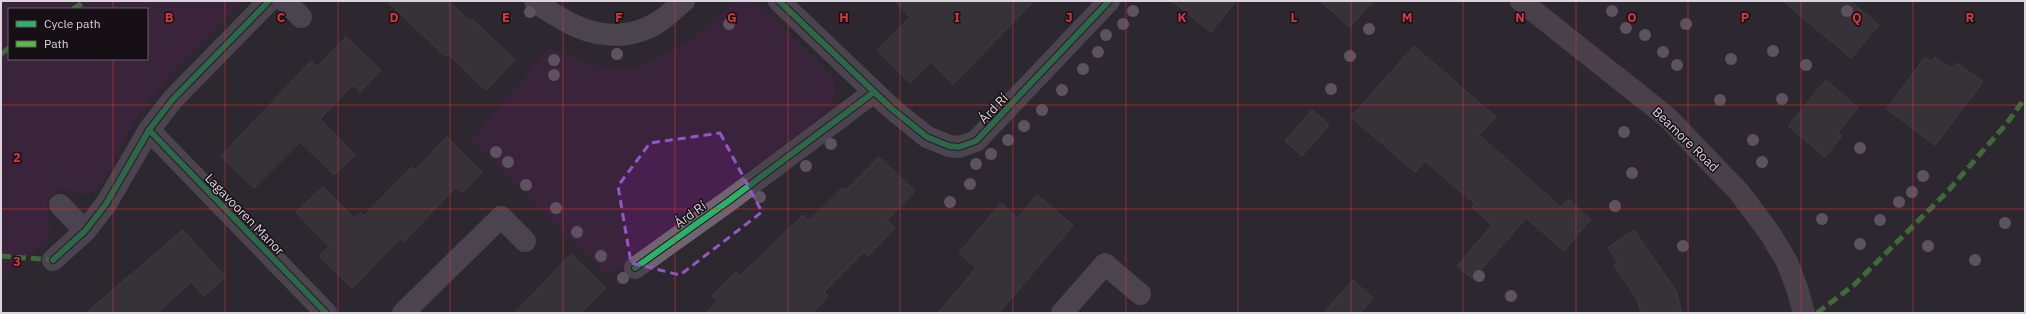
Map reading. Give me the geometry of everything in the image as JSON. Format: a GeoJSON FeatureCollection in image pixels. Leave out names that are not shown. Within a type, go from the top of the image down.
{"type":"FeatureCollection","features":[{"type":"Feature","properties":{"kind":"main road","name":"Beamore Road"},"geometry":{"type":"LineString","coordinates":[[1521,1],[1667,117],[1740,193],[1771,235],[1787,262],[1797,288],[1804,313]]}},
{"type":"Feature","properties":{"kind":"street"},"geometry":{"type":"LineString","coordinates":[[53,260],[85,231],[106,204],[148,130],[173,99],[269,1]]}},
{"type":"Feature","properties":{"kind":"street"},"geometry":{"type":"LineString","coordinates":[[285,1],[302,17]]}},
{"type":"Feature","properties":{"kind":"street"},"geometry":{"type":"LineString","coordinates":[[535,1],[572,25],[590,33],[611,36],[635,32],[660,21],[684,1]]}},
{"type":"Feature","properties":{"kind":"street","name":"Árd Rí"},"geometry":{"type":"LineString","coordinates":[[779,1],[874,92],[927,137],[949,146],[959,147],[976,141],[1109,1]]}},
{"type":"Feature","properties":{"kind":"street","name":"Árd Rí"},"geometry":{"type":"LineString","coordinates":[[635,268],[730,200],[874,92]]}},
{"type":"Feature","properties":{"kind":"street","name":"Lagavooren Manor"},"geometry":{"type":"LineString","coordinates":[[148,130],[326,313]]}},
{"type":"Feature","properties":{"kind":"street"},"geometry":{"type":"LineString","coordinates":[[60,204],[85,231]]}},
{"type":"Feature","properties":{"kind":"street"},"geometry":{"type":"LineString","coordinates":[[403,313],[502,217],[525,241]]}},
{"type":"Feature","properties":{"kind":"street"},"geometry":{"type":"LineString","coordinates":[[1062,313],[1106,264],[1140,294]]}},
{"type":"Feature","properties":{"kind":"highlighted area"},"geometry":{"type":"Polygon","coordinates":[[[720,133],[762,212],[680,275],[631,263],[618,186],[650,143],[720,133]]]}},
{"type":"Feature","properties":{"kind":"shaded area"},"geometry":{"type":"Polygon","coordinates":[[[1,1],[242,1],[169,77],[144,107],[128,132],[107,175],[96,190],[83,195],[59,188],[46,203],[50,228],[47,240],[1,279],[1,1]]]}},
{"type":"Feature","properties":{"kind":"shaded area"},"geometry":{"type":"Polygon","coordinates":[[[737,1],[752,1],[771,16],[833,78],[836,95],[815,122],[756,170],[608,276],[471,141],[549,48],[605,68],[622,69],[639,66],[654,60],[684,43],[737,1]]]}},
{"type":"Feature","properties":{"kind":"building"},"geometry":{"type":"Polygon","coordinates":[[[387,1],[448,1],[470,21],[472,19],[515,60],[486,90],[448,54],[446,57],[387,1]]]}},
{"type":"Feature","properties":{"kind":"building"},"geometry":{"type":"Polygon","coordinates":[[[895,1],[1034,1],[953,84],[931,62],[910,83],[877,50],[910,17],[895,1]]]}},
{"type":"Feature","properties":{"kind":"building"},"geometry":{"type":"Polygon","coordinates":[[[1172,1],[1236,1],[1211,32],[1172,1]]]}},
{"type":"Feature","properties":{"kind":"building"},"geometry":{"type":"Polygon","coordinates":[[[1320,1],[1373,1],[1350,27],[1320,1]]]}},
{"type":"Feature","properties":{"kind":"building"},"geometry":{"type":"Polygon","coordinates":[[[1783,1],[1850,1],[1879,25],[1851,58],[1783,1]]]}},
{"type":"Feature","properties":{"kind":"building"},"geometry":{"type":"Polygon","coordinates":[[[346,37],[381,70],[360,92],[353,85],[320,119],[355,155],[334,175],[300,142],[254,188],[221,156],[311,61],[317,67],[346,37]]]}},
{"type":"Feature","properties":{"kind":"building"},"geometry":{"type":"Polygon","coordinates":[[[1414,46],[1496,117],[1479,135],[1561,207],[1568,199],[1591,219],[1564,251],[1526,218],[1473,279],[1457,266],[1492,225],[1472,207],[1475,204],[1425,161],[1415,172],[1351,117],[1414,46]]]}},
{"type":"Feature","properties":{"kind":"building"},"geometry":{"type":"Polygon","coordinates":[[[1925,57],[1931,62],[1935,57],[1952,69],[1957,63],[1983,82],[1935,145],[1887,109],[1925,57]]]}},
{"type":"Feature","properties":{"kind":"building"},"geometry":{"type":"Polygon","coordinates":[[[1826,80],[1858,108],[1838,132],[1842,136],[1825,157],[1788,126],[1826,80]]]}},
{"type":"Feature","properties":{"kind":"building"},"geometry":{"type":"Polygon","coordinates":[[[1312,110],[1329,125],[1302,156],[1285,141],[1312,110]]]}},
{"type":"Feature","properties":{"kind":"building"},"geometry":{"type":"Polygon","coordinates":[[[447,137],[482,172],[462,193],[456,187],[403,242],[400,239],[352,288],[319,256],[329,246],[296,212],[323,187],[355,219],[361,213],[364,216],[412,167],[415,170],[447,137]]]}},
{"type":"Feature","properties":{"kind":"building"},"geometry":{"type":"Polygon","coordinates":[[[879,157],[915,191],[887,220],[895,228],[868,256],[864,252],[824,292],[828,296],[813,313],[706,313],[717,301],[712,296],[736,272],[740,276],[803,215],[809,221],[842,188],[845,191],[879,157]]]}},
{"type":"Feature","properties":{"kind":"building"},"geometry":{"type":"Polygon","coordinates":[[[1037,195],[1073,225],[1042,262],[999,313],[938,313],[976,268],[959,253],[1001,203],[1018,218],[1037,195]]]}},
{"type":"Feature","properties":{"kind":"building"},"geometry":{"type":"Polygon","coordinates":[[[183,230],[225,277],[204,296],[191,282],[157,313],[86,313],[183,230]]]}},
{"type":"Feature","properties":{"kind":"building"},"geometry":{"type":"Polygon","coordinates":[[[1634,230],[1676,291],[1682,313],[1641,313],[1637,299],[1614,265],[1618,263],[1608,248],[1634,230]]]}},
{"type":"Feature","properties":{"kind":"building"},"geometry":{"type":"Polygon","coordinates":[[[571,254],[606,288],[581,313],[515,313],[571,254]]]}},
{"type":"Feature","properties":{"kind":"building"},"geometry":{"type":"Polygon","coordinates":[[[1353,280],[1373,298],[1360,313],[1324,313],[1353,280]]]}},
{"type":"Feature","properties":{"kind":"marked path"},"geometry":{"type":"LineString","coordinates":[[75,8],[86,1]]}},
{"type":"Feature","properties":{"kind":"marked path"},"geometry":{"type":"LineString","coordinates":[[1,54],[8,49]]}},
{"type":"Feature","properties":{"kind":"marked path"},"geometry":{"type":"LineString","coordinates":[[1817,313],[1854,285],[1948,191],[2007,123],[2025,98]]}},
{"type":"Feature","properties":{"kind":"marked path"},"geometry":{"type":"LineString","coordinates":[[1,256],[53,260]]}},
{"type":"Feature","properties":{"kind":"cycle path"},"geometry":{"type":"LineString","coordinates":[[53,260],[85,231],[106,204],[149,130],[173,99],[269,1]]}},
{"type":"Feature","properties":{"kind":"cycle path"},"geometry":{"type":"LineString","coordinates":[[779,1],[891,108],[927,137],[949,146],[959,147],[976,141],[1109,1]]}},
{"type":"Feature","properties":{"kind":"cycle path"},"geometry":{"type":"LineString","coordinates":[[635,268],[730,200],[874,92]]}},
{"type":"Feature","properties":{"kind":"cycle path"},"geometry":{"type":"LineString","coordinates":[[149,130],[326,313]]}}]}
